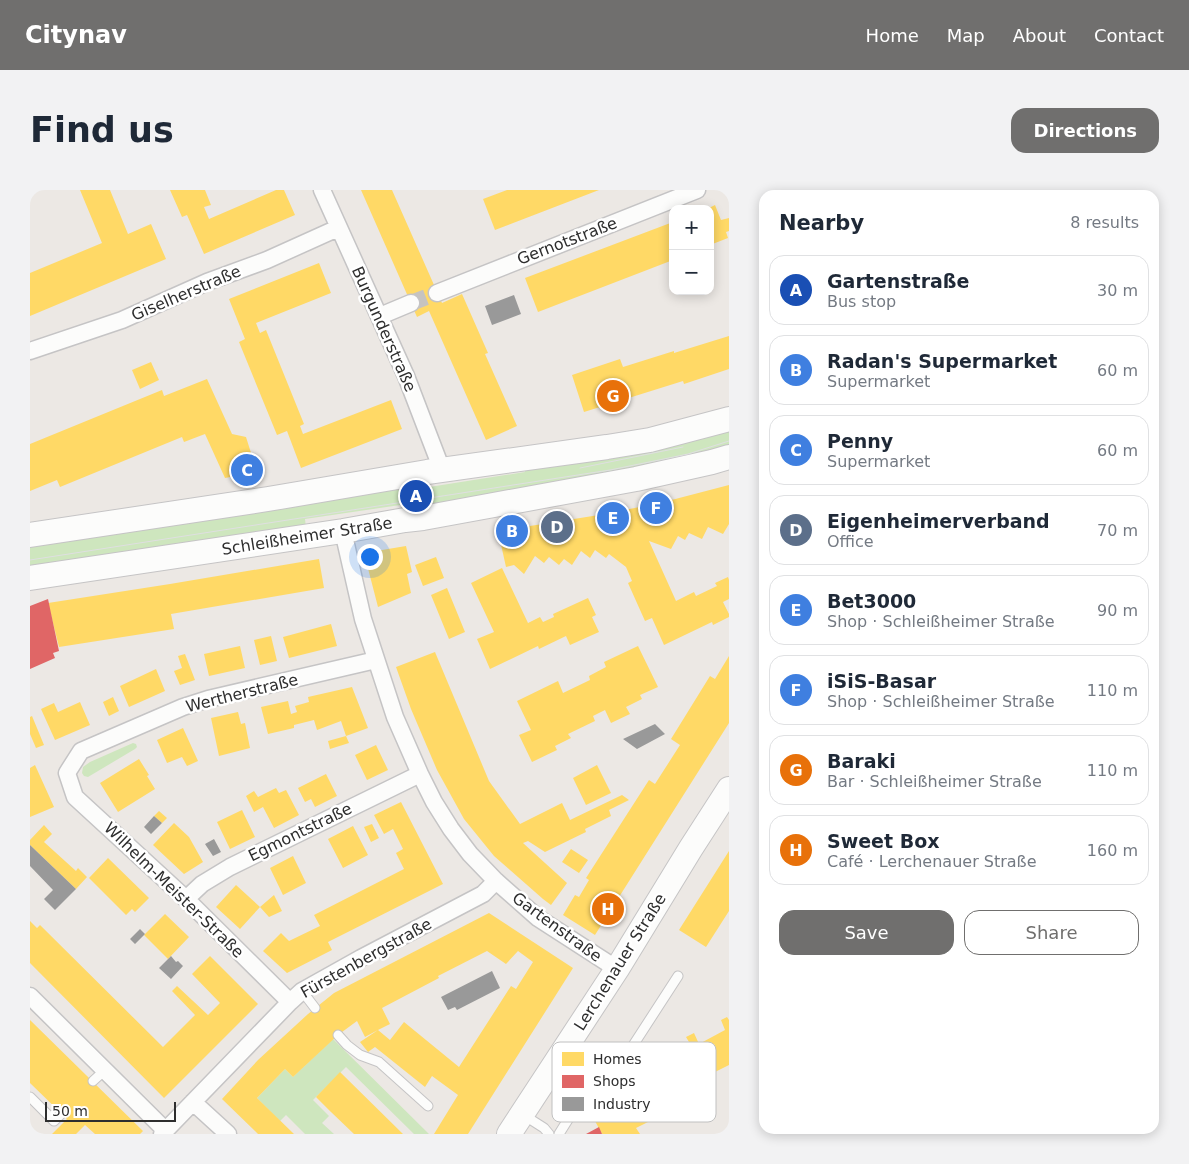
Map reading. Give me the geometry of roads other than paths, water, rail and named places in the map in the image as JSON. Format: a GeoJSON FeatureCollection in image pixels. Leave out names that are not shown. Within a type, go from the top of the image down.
{"type":"FeatureCollection","features":[{"type":"Feature","properties":{"kind":"main road"},"geometry":{"type":"LineString","coordinates":[[30,535],[442,470],[607,448],[650,440],[729,419]]}},
{"type":"Feature","properties":{"kind":"main road","name":"Schleißheimer Straße"},"geometry":{"type":"LineString","coordinates":[[30,578],[343,531],[636,479],[729,457]]}},
{"type":"Feature","properties":{"kind":"main road","name":"Lerchenauer Straße"},"geometry":{"type":"LineString","coordinates":[[570,1042],[617,970],[729,789]]}},
{"type":"Feature","properties":{"kind":"main road","name":"Lerchenauer Straße"},"geometry":{"type":"LineString","coordinates":[[509,1134],[552,1069]]}},
{"type":"Feature","properties":{"kind":"street","name":"Burgunderstraße"},"geometry":{"type":"LineString","coordinates":[[322,190],[406,376],[442,470]]}},
{"type":"Feature","properties":{"kind":"street","name":"Gernotstraße"},"geometry":{"type":"LineString","coordinates":[[438,293],[697,190]]}},
{"type":"Feature","properties":{"kind":"street","name":"Giselherstraße"},"geometry":{"type":"LineString","coordinates":[[30,350],[122,320],[207,282],[267,260],[338,228]]}},
{"type":"Feature","properties":{"kind":"street"},"geometry":{"type":"LineString","coordinates":[[380,316],[411,303]]}},
{"type":"Feature","properties":{"kind":"street","name":"Gartenstraße"},"geometry":{"type":"LineString","coordinates":[[343,531],[362,618],[395,717],[434,802],[470,854],[496,881],[538,918],[617,970]]}},
{"type":"Feature","properties":{"kind":"street","name":"Wertherstraße"},"geometry":{"type":"LineString","coordinates":[[67,773],[81,751],[183,707],[208,699],[376,660]]}},
{"type":"Feature","properties":{"kind":"street","name":"Wilhelm-Meister-Straße"},"geometry":{"type":"LineString","coordinates":[[67,773],[75,797],[186,900],[296,996]]}},
{"type":"Feature","properties":{"kind":"street","name":"Egmontstraße"},"geometry":{"type":"LineString","coordinates":[[186,900],[202,884],[230,867],[420,774]]}},
{"type":"Feature","properties":{"kind":"street","name":"Fürstenbergstraße"},"geometry":{"type":"LineString","coordinates":[[164,1132],[296,996],[361,958],[483,894],[496,881]]}},
{"type":"Feature","properties":{"kind":"street"},"geometry":{"type":"LineString","coordinates":[[30,996],[99,1076],[164,1132]]}},
{"type":"Feature","properties":{"kind":"street"},"geometry":{"type":"LineString","coordinates":[[193,1102],[228,1134]]}},
{"type":"Feature","properties":{"kind":"lane"},"geometry":{"type":"LineString","coordinates":[[635,1042],[678,976]]}},
{"type":"Feature","properties":{"kind":"lane"},"geometry":{"type":"LineString","coordinates":[[296,996],[315,1008]]}},
{"type":"Feature","properties":{"kind":"lane"},"geometry":{"type":"LineString","coordinates":[[338,1035],[347,1046],[360,1056],[379,1062],[428,1106]]}},
{"type":"Feature","properties":{"kind":"lane"},"geometry":{"type":"LineString","coordinates":[[30,1097],[54,1120],[61,1114]]}},
{"type":"Feature","properties":{"kind":"lane"},"geometry":{"type":"LineString","coordinates":[[522,1114],[544,1128],[549,1134]]}},
{"type":"Feature","properties":{"kind":"lane"},"geometry":{"type":"LineString","coordinates":[[559,1134],[566,1122]]}},
{"type":"Feature","properties":{"kind":"tunnel"},"geometry":{"type":"LineString","coordinates":[[411,303],[437,293]]}},
{"type":"Feature","properties":{"kind":"tram line"},"geometry":{"type":"LineString","coordinates":[[30,560],[610,470],[688,454],[729,441]]}},
{"type":"Feature","properties":{"kind":"tram line"},"geometry":{"type":"LineString","coordinates":[[580,468],[683,447]]}},
{"type":"Feature","properties":{"kind":"place","name":"Baraki"},"geometry":{"type":"Point","coordinates":[613,396]}},
{"type":"Feature","properties":{"kind":"place","name":"Penny"},"geometry":{"type":"Point","coordinates":[247,470]}},
{"type":"Feature","properties":{"kind":"place","name":"Gartenstraße"},"geometry":{"type":"Point","coordinates":[416,496]}},
{"type":"Feature","properties":{"kind":"place","name":"iSiS-Basar"},"geometry":{"type":"Point","coordinates":[656,508]}},
{"type":"Feature","properties":{"kind":"place","name":"Bet3000"},"geometry":{"type":"Point","coordinates":[613,518]}},
{"type":"Feature","properties":{"kind":"place","name":"Eigenheimerverband"},"geometry":{"type":"Point","coordinates":[557,527]}},
{"type":"Feature","properties":{"kind":"place","name":"Radan's Supermarket"},"geometry":{"type":"Point","coordinates":[512,531]}},
{"type":"Feature","properties":{"kind":"place","name":"Sweet Box"},"geometry":{"type":"Point","coordinates":[608,909]}}]}
